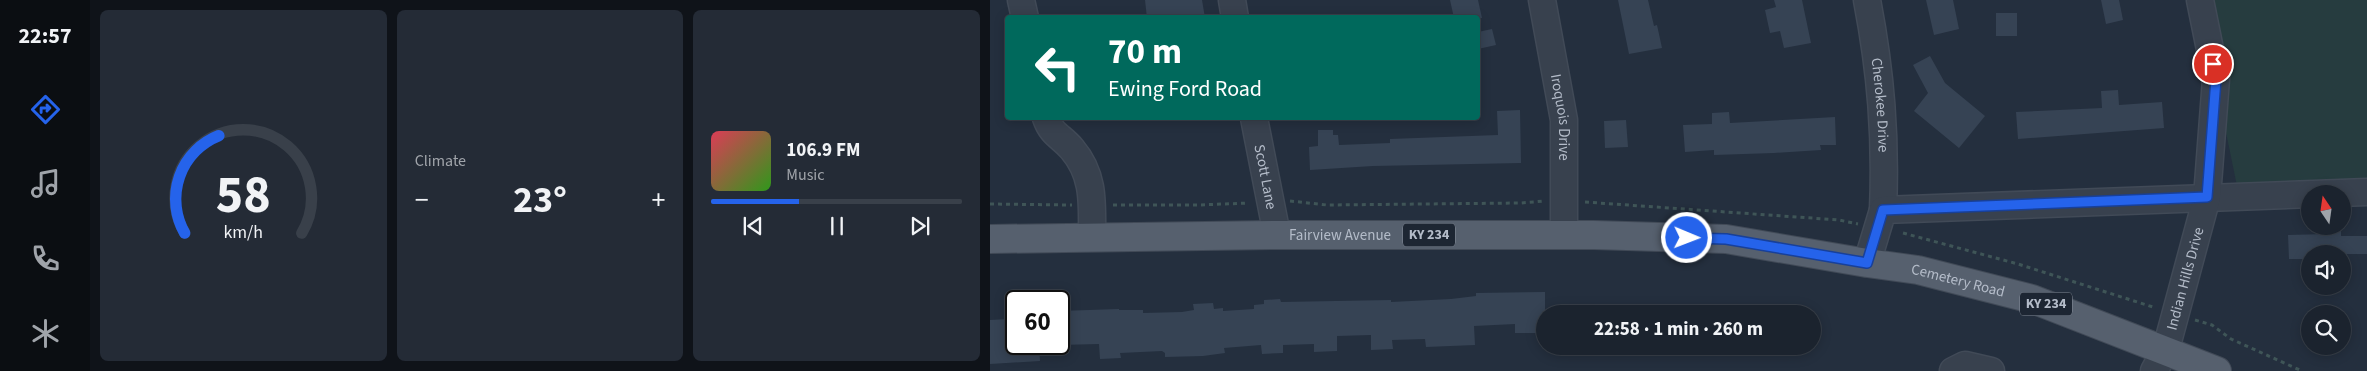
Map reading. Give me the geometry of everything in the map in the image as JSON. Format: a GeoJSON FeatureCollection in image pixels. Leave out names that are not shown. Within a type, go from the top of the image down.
{"type":"FeatureCollection","features":[{"type":"Feature","properties":{"kind":"main road","name":"Fairview Avenue"},"geometry":{"type":"LineString","coordinates":[[990,239],[1277,235],[1564,236],[1726,239],[1867,263]]}},
{"type":"Feature","properties":{"kind":"main road","name":"Cemetery Road"},"geometry":{"type":"LineString","coordinates":[[1867,263],[1918,270],[2032,299],[2160,360],[2217,371]]}},
{"type":"Feature","properties":{"kind":"street"},"geometry":{"type":"LineString","coordinates":[[1021,0],[1024,15]]}},
{"type":"Feature","properties":{"kind":"street"},"geometry":{"type":"LineString","coordinates":[[1232,0],[1234,15]]}},
{"type":"Feature","properties":{"kind":"street","name":"Iroquois Drive"},"geometry":{"type":"LineString","coordinates":[[1542,0],[1564,120],[1564,236]]}},
{"type":"Feature","properties":{"kind":"street","name":"Cherokee Drive"},"geometry":{"type":"LineString","coordinates":[[1867,0],[1878,60],[1885,158],[1883,210],[1867,263]]}},
{"type":"Feature","properties":{"kind":"street","name":"Indian Hills Drive"},"geometry":{"type":"LineString","coordinates":[[2160,360],[2207,197],[2216,79],[2200,0]]}},
{"type":"Feature","properties":{"kind":"street"},"geometry":{"type":"LineString","coordinates":[[1047,120],[1050,130],[1071,148],[1083,164],[1091,187],[1092,238]]}},
{"type":"Feature","properties":{"kind":"street","name":"Scott Lane"},"geometry":{"type":"LineString","coordinates":[[1254,120],[1277,235]]}},
{"type":"Feature","properties":{"kind":"street"},"geometry":{"type":"LineString","coordinates":[[1883,210],[2367,192]]}},
{"type":"Feature","properties":{"kind":"street"},"geometry":{"type":"LineString","coordinates":[[1953,371],[1965,365],[1991,371]]}},
{"type":"Feature","properties":{"kind":"green space"},"geometry":{"type":"Polygon","coordinates":[[[2199,0],[2367,0],[2367,193],[2351,193],[2351,185],[2301,185],[2301,195],[2239,196],[2199,0]]]}},
{"type":"Feature","properties":{"kind":"building"},"geometry":{"type":"Polygon","coordinates":[[[1145,0],[1202,0],[1204,15],[1147,15],[1145,0]]]}},
{"type":"Feature","properties":{"kind":"building"},"geometry":{"type":"Polygon","coordinates":[[[1450,0],[1478,0],[1482,18],[1480,18],[1480,15],[1453,15],[1450,0]]]}},
{"type":"Feature","properties":{"kind":"building"},"geometry":{"type":"Polygon","coordinates":[[[1618,0],[1648,0],[1654,26],[1657,25],[1662,48],[1629,54],[1618,0]]]}},
{"type":"Feature","properties":{"kind":"building"},"geometry":{"type":"Polygon","coordinates":[[[1774,0],[1802,0],[1811,43],[1784,48],[1780,31],[1770,33],[1765,10],[1776,7],[1774,0]]]}},
{"type":"Feature","properties":{"kind":"building"},"geometry":{"type":"Polygon","coordinates":[[[1926,0],[1953,0],[1959,29],[1934,35],[1926,0]]]}},
{"type":"Feature","properties":{"kind":"building"},"geometry":{"type":"Polygon","coordinates":[[[2101,0],[2119,0],[2123,20],[2106,24],[2101,0]]]}},
{"type":"Feature","properties":{"kind":"building"},"geometry":{"type":"Polygon","coordinates":[[[1996,13],[2017,13],[2017,36],[1996,36],[1996,13]]]}},
{"type":"Feature","properties":{"kind":"building"},"geometry":{"type":"Polygon","coordinates":[[[1492,29],[1496,45],[1480,49],[1480,32],[1492,29]]]}},
{"type":"Feature","properties":{"kind":"building"},"geometry":{"type":"Polygon","coordinates":[[[1930,56],[1945,83],[1985,116],[1959,148],[1914,111],[1928,93],[1913,65],[1930,56]]]}},
{"type":"Feature","properties":{"kind":"building"},"geometry":{"type":"Polygon","coordinates":[[[2118,90],[2119,105],[2162,102],[2164,128],[2018,139],[2016,112],[2102,108],[2101,91],[2118,90]]]}},
{"type":"Feature","properties":{"kind":"building"},"geometry":{"type":"Polygon","coordinates":[[[1520,110],[1521,163],[1373,166],[1310,170],[1309,147],[1318,146],[1318,130],[1333,130],[1333,135],[1338,135],[1339,145],[1390,143],[1390,139],[1498,135],[1497,111],[1520,110]]]}},
{"type":"Feature","properties":{"kind":"building"},"geometry":{"type":"Polygon","coordinates":[[[1729,112],[1730,123],[1835,117],[1836,145],[1820,145],[1821,150],[1774,153],[1714,155],[1714,150],[1685,152],[1683,125],[1712,124],[1712,113],[1729,112]]]}},
{"type":"Feature","properties":{"kind":"building"},"geometry":{"type":"Polygon","coordinates":[[[1626,120],[1628,147],[1605,148],[1604,121],[1626,120]]]}},
{"type":"Feature","properties":{"kind":"building"},"geometry":{"type":"Polygon","coordinates":[[[2288,235],[2367,236],[2367,254],[2351,254],[2351,245],[2301,245],[2301,259],[2289,259],[2288,235]]]}},
{"type":"Feature","properties":{"kind":"building"},"geometry":{"type":"Polygon","coordinates":[[[1545,292],[1545,305],[1536,305],[1536,333],[1515,333],[1515,324],[1474,326],[1475,345],[1426,347],[1425,339],[1392,340],[1393,349],[1371,350],[1371,335],[1337,336],[1337,351],[1314,352],[1314,344],[1283,345],[1283,353],[1262,354],[1261,345],[1224,348],[1225,353],[1203,356],[1165,357],[1165,353],[1162,351],[1120,353],[1121,358],[1100,359],[1099,344],[1070,345],[1070,311],[1119,309],[1143,310],[1143,313],[1182,312],[1194,310],[1193,304],[1213,303],[1214,309],[1223,308],[1223,311],[1254,309],[1254,305],[1264,304],[1264,300],[1280,299],[1281,302],[1391,300],[1391,302],[1451,299],[1476,296],[1476,293],[1545,292]]]}},
{"type":"Feature","properties":{"kind":"building"},"geometry":{"type":"Polygon","coordinates":[[[1005,319],[1005,355],[1040,355],[1040,361],[990,364],[990,320],[1005,319]]]}},
{"type":"Feature","properties":{"kind":"route"},"geometry":{"type":"LineString","coordinates":[[1687,238],[1726,239],[1867,263],[1883,210],[1946,209],[2207,197],[2216,79],[2213,64]]}}]}
